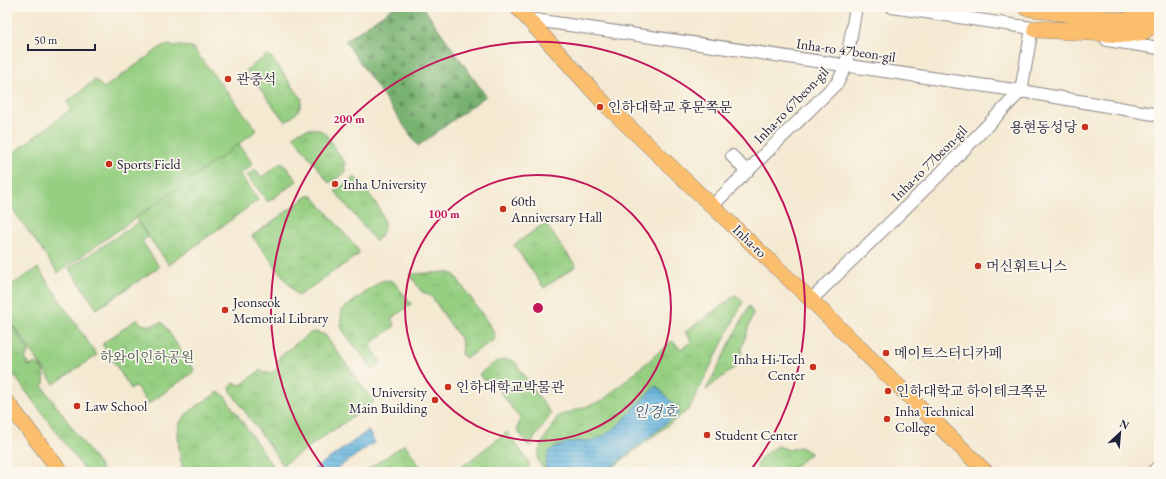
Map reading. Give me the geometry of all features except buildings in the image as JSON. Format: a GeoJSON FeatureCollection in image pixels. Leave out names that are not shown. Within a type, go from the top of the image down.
{"type":"FeatureCollection","features":[{"type":"Feature","properties":{"kind":"highway"},"geometry":{"type":"LineString","coordinates":[[1026,7],[1159,28]]}},
{"type":"Feature","properties":{"kind":"highway"},"geometry":{"type":"LineString","coordinates":[[1131,7],[1159,11]]}},
{"type":"Feature","properties":{"kind":"highway"},"geometry":{"type":"LineString","coordinates":[[1034,29],[1125,34],[1159,28]]}},
{"type":"Feature","properties":{"kind":"main road","name":"Inha-ro"},"geometry":{"type":"LineString","coordinates":[[517,7],[606,104],[713,205],[986,472]]}},
{"type":"Feature","properties":{"kind":"main road"},"geometry":{"type":"LineString","coordinates":[[7,402],[61,472]]}},
{"type":"Feature","properties":{"kind":"street","name":"Inha-ro 67beon-gil"},"geometry":{"type":"LineString","coordinates":[[713,205],[838,82],[846,65],[856,7]]}},
{"type":"Feature","properties":{"kind":"street"},"geometry":{"type":"LineString","coordinates":[[892,7],[1155,48]]}},
{"type":"Feature","properties":{"kind":"street","name":"Inha-ro 47beon-gil"},"geometry":{"type":"LineString","coordinates":[[528,19],[1021,91],[1159,114]]}},
{"type":"Feature","properties":{"kind":"street"},"geometry":{"type":"LineString","coordinates":[[1021,91],[1034,29]]}},
{"type":"Feature","properties":{"kind":"street","name":"Inha-ro 77beon-gil"},"geometry":{"type":"LineString","coordinates":[[811,300],[936,178],[1021,91]]}},
{"type":"Feature","properties":{"kind":"street"},"geometry":{"type":"LineString","coordinates":[[732,156],[747,172]]}},
{"type":"Feature","properties":{"kind":"street"},"geometry":{"type":"LineString","coordinates":[[1153,472],[1159,466]]}},
{"type":"Feature","properties":{"kind":"green space"},"geometry":{"type":"Polygon","coordinates":[[[394,7],[423,7],[486,96],[418,146],[345,41],[394,7]]]}},
{"type":"Feature","properties":{"kind":"green space","name":"Sports Field"},"geometry":{"type":"Polygon","coordinates":[[[164,45],[192,47],[257,130],[58,273],[7,201],[7,158],[71,109],[67,102],[95,80],[104,88],[164,45]]]}},
{"type":"Feature","properties":{"kind":"green space"},"geometry":{"type":"Polygon","coordinates":[[[267,55],[272,58],[302,99],[300,107],[296,113],[285,122],[246,70],[267,55]]]}},
{"type":"Feature","properties":{"kind":"green space"},"geometry":{"type":"Polygon","coordinates":[[[318,129],[325,133],[345,163],[345,171],[342,175],[329,183],[293,136],[300,131],[318,129]]]}},
{"type":"Feature","properties":{"kind":"green space"},"geometry":{"type":"Polygon","coordinates":[[[238,144],[253,164],[240,174],[258,200],[169,265],[135,218],[238,144]]]}},
{"type":"Feature","properties":{"kind":"green space"},"geometry":{"type":"Polygon","coordinates":[[[282,162],[297,181],[268,202],[247,175],[255,169],[262,177],[282,162]]]}},
{"type":"Feature","properties":{"kind":"green space"},"geometry":{"type":"Polygon","coordinates":[[[355,177],[375,202],[383,217],[383,231],[376,242],[335,191],[355,177]]]}},
{"type":"Feature","properties":{"kind":"green space"},"geometry":{"type":"Polygon","coordinates":[[[308,196],[313,196],[359,251],[358,255],[298,296],[252,236],[308,196]]]}},
{"type":"Feature","properties":{"kind":"green space"},"geometry":{"type":"Polygon","coordinates":[[[139,222],[148,237],[142,241],[159,267],[97,309],[69,268],[139,222]]]}},
{"type":"Feature","properties":{"kind":"green space"},"geometry":{"type":"Polygon","coordinates":[[[545,223],[576,266],[544,288],[514,245],[545,223]]]}},
{"type":"Feature","properties":{"kind":"green space"},"geometry":{"type":"Polygon","coordinates":[[[38,268],[97,355],[54,384],[7,317],[7,288],[38,268]]]}},
{"type":"Feature","properties":{"kind":"green space"},"geometry":{"type":"Polygon","coordinates":[[[447,272],[454,274],[493,330],[495,336],[494,340],[466,358],[461,354],[462,341],[431,296],[421,291],[410,274],[447,272]]]}},
{"type":"Feature","properties":{"kind":"green space"},"geometry":{"type":"Polygon","coordinates":[[[389,280],[394,282],[411,304],[391,319],[395,326],[369,345],[382,362],[373,370],[343,331],[341,323],[342,310],[381,281],[389,280]]]}},
{"type":"Feature","properties":{"kind":"green space"},"geometry":{"type":"Polygon","coordinates":[[[736,295],[743,302],[689,409],[607,472],[546,472],[539,463],[538,455],[542,444],[558,416],[602,401],[672,341],[681,349],[692,341],[685,332],[736,295]]]}},
{"type":"Feature","properties":{"kind":"green space"},"geometry":{"type":"Polygon","coordinates":[[[749,306],[753,314],[742,347],[740,363],[706,390],[749,306]]]}},
{"type":"Feature","properties":{"kind":"green space"},"geometry":{"type":"Polygon","coordinates":[[[7,318],[29,351],[25,359],[31,366],[35,363],[41,367],[44,373],[43,387],[104,472],[86,472],[7,366],[7,318]]]}},
{"type":"Feature","properties":{"kind":"green space","name":"하와이인하공원"},"geometry":{"type":"Polygon","coordinates":[[[137,319],[145,325],[162,322],[195,371],[148,404],[136,386],[131,389],[102,344],[137,319]]]}},
{"type":"Feature","properties":{"kind":"green space"},"geometry":{"type":"Polygon","coordinates":[[[317,332],[325,335],[374,402],[283,465],[230,388],[234,383],[241,385],[260,370],[264,373],[272,373],[279,366],[279,357],[310,333],[317,332]]]}},
{"type":"Feature","properties":{"kind":"green space"},"geometry":{"type":"Polygon","coordinates":[[[506,359],[514,361],[551,414],[529,446],[517,430],[520,419],[493,382],[483,379],[479,374],[496,362],[506,359]]]}},
{"type":"Feature","properties":{"kind":"green space"},"geometry":{"type":"Polygon","coordinates":[[[218,392],[224,395],[273,467],[274,472],[183,472],[178,444],[178,429],[180,423],[190,411],[218,392]]]}},
{"type":"Feature","properties":{"kind":"green space"},"geometry":{"type":"Polygon","coordinates":[[[507,432],[529,462],[528,472],[455,472],[507,432]]]}},
{"type":"Feature","properties":{"kind":"green space"},"geometry":{"type":"Polygon","coordinates":[[[405,444],[424,472],[364,472],[405,444]]]}},
{"type":"Feature","properties":{"kind":"green space"},"geometry":{"type":"Polygon","coordinates":[[[778,446],[789,450],[800,447],[811,453],[789,472],[760,472],[757,468],[759,460],[778,446]]]}},
{"type":"Feature","properties":{"kind":"water","name":"인경호"},"geometry":{"type":"Polygon","coordinates":[[[657,386],[680,412],[605,472],[550,472],[545,466],[549,451],[566,443],[592,440],[605,435],[621,422],[657,386]]]}},
{"type":"Feature","properties":{"kind":"water"},"geometry":{"type":"Polygon","coordinates":[[[368,431],[375,442],[332,472],[310,472],[368,431]]]}},
{"type":"Feature","properties":{"kind":"place","name":"관중석"},"geometry":{"type":"Point","coordinates":[228,79]}},
{"type":"Feature","properties":{"kind":"place","name":"인하대학교 후문쪽문"},"geometry":{"type":"Point","coordinates":[600,107]}},
{"type":"Feature","properties":{"kind":"place","name":"용현동성당"},"geometry":{"type":"Point","coordinates":[1085,127]}},
{"type":"Feature","properties":{"kind":"place","name":"Sports Field"},"geometry":{"type":"Point","coordinates":[109,164]}},
{"type":"Feature","properties":{"kind":"place","name":"Inha University"},"geometry":{"type":"Point","coordinates":[335,184]}},
{"type":"Feature","properties":{"kind":"place","name":"60th Anniversary Hall"},"geometry":{"type":"Point","coordinates":[503,209]}},
{"type":"Feature","properties":{"kind":"place","name":"머신휘트니스"},"geometry":{"type":"Point","coordinates":[978,266]}},
{"type":"Feature","properties":{"kind":"place","name":"Jeonseok Memorial Library"},"geometry":{"type":"Point","coordinates":[225,310]}},
{"type":"Feature","properties":{"kind":"place","name":"메이트스터디카페"},"geometry":{"type":"Point","coordinates":[886,353]}},
{"type":"Feature","properties":{"kind":"place","name":"Inha Hi-Tech Center"},"geometry":{"type":"Point","coordinates":[813,367]}},
{"type":"Feature","properties":{"kind":"place","name":"인하대학교박물관"},"geometry":{"type":"Point","coordinates":[448,387]}},
{"type":"Feature","properties":{"kind":"place","name":"인하대학교 하이테크쪽문"},"geometry":{"type":"Point","coordinates":[888,391]}},
{"type":"Feature","properties":{"kind":"place","name":"University Main Building"},"geometry":{"type":"Point","coordinates":[435,400]}},
{"type":"Feature","properties":{"kind":"place","name":"Law School"},"geometry":{"type":"Point","coordinates":[77,406]}},
{"type":"Feature","properties":{"kind":"place","name":"Inha Technical College"},"geometry":{"type":"Point","coordinates":[887,419]}},
{"type":"Feature","properties":{"kind":"place","name":"Student Center"},"geometry":{"type":"Point","coordinates":[707,435]}}]}
